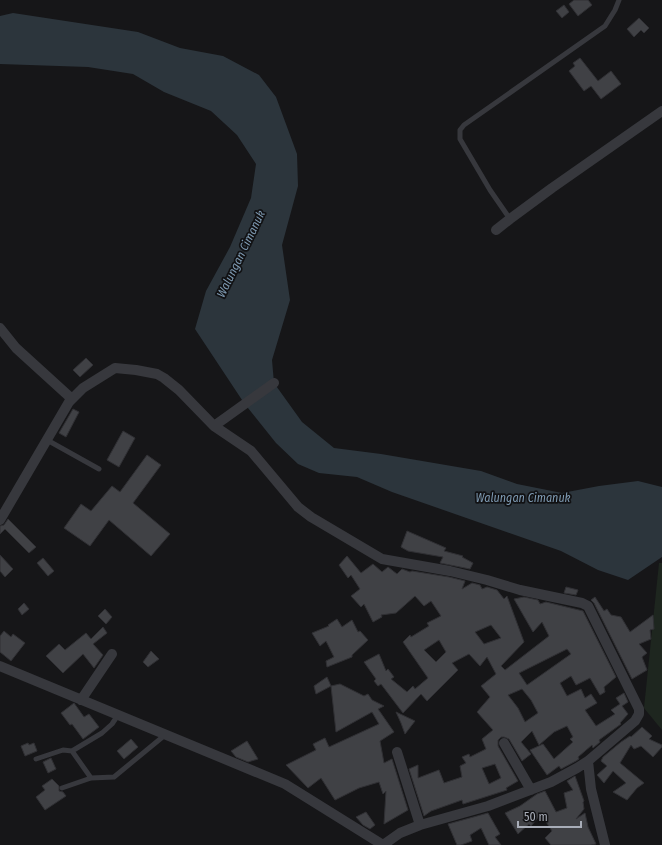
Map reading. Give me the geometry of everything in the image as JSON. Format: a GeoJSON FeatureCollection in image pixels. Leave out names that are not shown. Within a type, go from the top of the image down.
{"type":"FeatureCollection","features":[{"type":"Feature","properties":{"kind":"street"},"geometry":{"type":"LineString","coordinates":[[496,230],[552,188],[662,111]]}},
{"type":"Feature","properties":{"kind":"street"},"geometry":{"type":"LineString","coordinates":[[0,328],[16,348],[72,399]]}},
{"type":"Feature","properties":{"kind":"street"},"geometry":{"type":"LineString","coordinates":[[0,520],[72,399],[87,385],[115,368],[157,374],[179,390],[214,426],[251,451],[298,507],[311,517],[382,559],[450,571],[520,590],[582,603],[588,606],[640,712],[635,721],[588,761],[558,778],[488,806],[420,825],[400,833],[383,845],[285,784],[0,666]]}},
{"type":"Feature","properties":{"kind":"street"},"geometry":{"type":"LineString","coordinates":[[214,426],[244,403],[274,383]]}},
{"type":"Feature","properties":{"kind":"street"},"geometry":{"type":"LineString","coordinates":[[81,700],[112,654]]}},
{"type":"Feature","properties":{"kind":"street"},"geometry":{"type":"LineString","coordinates":[[504,743],[531,790]]}},
{"type":"Feature","properties":{"kind":"street"},"geometry":{"type":"LineString","coordinates":[[397,752],[420,825]]}},
{"type":"Feature","properties":{"kind":"street"},"geometry":{"type":"LineString","coordinates":[[588,761],[591,789],[605,845]]}},
{"type":"Feature","properties":{"kind":"lane"},"geometry":{"type":"LineString","coordinates":[[510,219],[490,190],[460,139],[460,130],[464,125],[605,26],[615,10],[619,0]]}},
{"type":"Feature","properties":{"kind":"lane"},"geometry":{"type":"LineString","coordinates":[[47,440],[99,469]]}},
{"type":"Feature","properties":{"kind":"lane"},"geometry":{"type":"LineString","coordinates":[[36,759],[63,750],[72,751],[102,733],[118,716]]}},
{"type":"Feature","properties":{"kind":"lane"},"geometry":{"type":"LineString","coordinates":[[62,788],[91,778],[114,777],[165,735]]}},
{"type":"Feature","properties":{"kind":"lane"},"geometry":{"type":"LineString","coordinates":[[72,751],[91,778]]}},
{"type":"Feature","properties":{"kind":"shaded area"},"geometry":{"type":"Polygon","coordinates":[[[659,563],[662,563],[662,730],[644,708],[659,563]]]}},
{"type":"Feature","properties":{"kind":"water","name":"Walungan Cimanuk"},"geometry":{"type":"Polygon","coordinates":[[[13,13],[138,32],[180,48],[223,56],[259,75],[276,97],[297,154],[298,186],[282,245],[290,300],[272,360],[274,383],[302,422],[334,448],[381,454],[481,471],[517,484],[562,493],[638,481],[662,487],[662,557],[628,580],[598,570],[561,551],[392,492],[357,477],[319,473],[298,464],[276,443],[244,403],[195,329],[206,291],[230,247],[251,198],[256,164],[237,135],[211,111],[164,92],[133,74],[88,67],[0,64],[0,16],[13,13]]]}},
{"type":"Feature","properties":{"kind":"building"},"geometry":{"type":"Polygon","coordinates":[[[574,0],[588,0],[592,5],[578,16],[569,4],[574,0]]]}},
{"type":"Feature","properties":{"kind":"building"},"geometry":{"type":"Polygon","coordinates":[[[564,5],[569,12],[562,18],[556,11],[564,5]]]}},
{"type":"Feature","properties":{"kind":"building"},"geometry":{"type":"Polygon","coordinates":[[[639,18],[649,28],[644,33],[641,30],[634,37],[627,29],[639,18]]]}},
{"type":"Feature","properties":{"kind":"building"},"geometry":{"type":"Polygon","coordinates":[[[580,58],[598,81],[611,71],[621,84],[601,99],[591,86],[584,91],[569,71],[575,66],[573,63],[580,58]]]}},
{"type":"Feature","properties":{"kind":"building"},"geometry":{"type":"Polygon","coordinates":[[[86,358],[93,365],[80,377],[73,370],[86,358]]]}},
{"type":"Feature","properties":{"kind":"building"},"geometry":{"type":"Polygon","coordinates":[[[73,409],[79,412],[66,437],[59,433],[73,409]]]}},
{"type":"Feature","properties":{"kind":"building"},"geometry":{"type":"Polygon","coordinates":[[[123,431],[135,438],[119,467],[107,460],[123,431]]]}},
{"type":"Feature","properties":{"kind":"building"},"geometry":{"type":"Polygon","coordinates":[[[147,455],[161,465],[133,503],[170,534],[151,556],[109,520],[90,546],[64,528],[81,504],[91,511],[112,486],[120,492],[147,455]]]}},
{"type":"Feature","properties":{"kind":"building"},"geometry":{"type":"Polygon","coordinates":[[[8,519],[36,547],[29,553],[5,529],[0,534],[0,526],[4,525],[8,519]]]}},
{"type":"Feature","properties":{"kind":"building"},"geometry":{"type":"Polygon","coordinates":[[[407,531],[446,548],[444,551],[463,556],[462,557],[473,563],[470,569],[440,563],[443,557],[408,551],[401,547],[407,531]]]}},
{"type":"Feature","properties":{"kind":"building"},"geometry":{"type":"Polygon","coordinates":[[[0,555],[13,569],[5,577],[0,571],[0,555]]]}},
{"type":"Feature","properties":{"kind":"building"},"geometry":{"type":"Polygon","coordinates":[[[347,556],[361,573],[373,564],[382,572],[388,567],[397,574],[402,569],[410,572],[412,571],[449,577],[465,581],[462,589],[472,583],[480,585],[482,589],[487,587],[497,590],[504,599],[507,596],[524,642],[501,666],[505,670],[549,636],[542,622],[533,632],[514,599],[524,597],[538,600],[540,604],[546,602],[583,611],[616,677],[604,687],[605,692],[600,695],[590,678],[576,685],[571,676],[560,683],[567,696],[581,689],[585,698],[591,694],[597,703],[585,710],[596,726],[615,714],[611,710],[620,704],[616,698],[624,693],[628,702],[622,706],[628,714],[620,723],[621,724],[599,740],[600,742],[593,748],[592,745],[578,757],[579,759],[561,769],[559,766],[547,775],[530,750],[543,744],[554,759],[573,742],[570,739],[573,737],[567,726],[554,732],[539,745],[532,731],[521,742],[531,754],[522,761],[509,739],[501,737],[498,740],[498,746],[518,781],[506,788],[507,790],[463,804],[462,800],[431,811],[424,816],[409,769],[418,765],[418,778],[439,770],[444,783],[462,777],[460,766],[466,763],[462,757],[469,754],[470,757],[486,749],[482,739],[493,730],[477,712],[490,697],[481,686],[496,674],[487,657],[480,666],[469,654],[452,663],[458,670],[427,701],[421,694],[403,713],[381,684],[378,686],[374,681],[376,679],[364,662],[379,654],[386,671],[388,669],[394,677],[391,679],[407,692],[413,686],[415,689],[428,678],[403,642],[410,635],[411,637],[429,626],[427,623],[441,616],[431,601],[424,606],[415,596],[396,613],[381,615],[382,617],[373,622],[364,604],[361,607],[351,596],[360,589],[351,575],[348,578],[339,565],[347,556]],[[491,625],[475,632],[484,644],[501,638],[491,625]],[[439,640],[424,650],[436,662],[446,652],[439,640]],[[567,649],[519,673],[527,685],[571,654],[567,649]],[[522,689],[508,695],[518,708],[525,722],[538,713],[531,700],[522,689]],[[495,764],[482,768],[489,784],[501,778],[495,764]]]}},
{"type":"Feature","properties":{"kind":"building"},"geometry":{"type":"Polygon","coordinates":[[[43,558],[54,571],[48,576],[37,563],[43,558]]]}},
{"type":"Feature","properties":{"kind":"building"},"geometry":{"type":"Polygon","coordinates":[[[566,587],[578,590],[576,595],[564,593],[566,587]]]}},
{"type":"Feature","properties":{"kind":"building"},"geometry":{"type":"Polygon","coordinates":[[[595,597],[604,611],[607,609],[611,615],[621,617],[630,632],[653,615],[654,629],[650,630],[651,639],[639,644],[647,653],[642,657],[647,670],[632,679],[594,603],[591,600],[595,597]]]}},
{"type":"Feature","properties":{"kind":"building"},"geometry":{"type":"Polygon","coordinates":[[[24,603],[29,609],[22,615],[18,609],[24,603]]]}},
{"type":"Feature","properties":{"kind":"building"},"geometry":{"type":"Polygon","coordinates":[[[105,609],[112,617],[106,624],[98,616],[105,609]]]}},
{"type":"Feature","properties":{"kind":"building"},"geometry":{"type":"Polygon","coordinates":[[[337,619],[342,627],[352,620],[358,632],[360,631],[368,640],[352,655],[352,657],[327,667],[326,661],[334,657],[326,641],[320,646],[312,633],[329,626],[328,625],[337,619]]]}},
{"type":"Feature","properties":{"kind":"building"},"geometry":{"type":"Polygon","coordinates":[[[103,627],[107,633],[93,644],[103,655],[94,668],[83,654],[63,673],[46,656],[59,644],[65,650],[86,633],[91,639],[103,627]]]}},
{"type":"Feature","properties":{"kind":"building"},"geometry":{"type":"Polygon","coordinates":[[[4,631],[11,637],[13,634],[25,643],[11,661],[0,652],[0,636],[4,631]]]}},
{"type":"Feature","properties":{"kind":"building"},"geometry":{"type":"Polygon","coordinates":[[[151,651],[159,659],[148,667],[143,662],[151,651]]]}},
{"type":"Feature","properties":{"kind":"building"},"geometry":{"type":"Polygon","coordinates":[[[327,677],[331,686],[316,694],[314,686],[327,677]]]}},
{"type":"Feature","properties":{"kind":"building"},"geometry":{"type":"Polygon","coordinates":[[[340,684],[364,696],[368,694],[372,700],[384,706],[378,709],[394,732],[380,741],[384,763],[392,759],[408,810],[384,824],[386,791],[383,794],[379,782],[359,788],[335,800],[321,778],[308,788],[286,765],[316,750],[313,744],[325,738],[329,747],[379,724],[372,712],[336,732],[331,686],[340,684]]]}},
{"type":"Feature","properties":{"kind":"building"},"geometry":{"type":"Polygon","coordinates":[[[74,703],[84,717],[89,714],[99,727],[83,739],[72,724],[70,725],[61,713],[74,703]]]}},
{"type":"Feature","properties":{"kind":"building"},"geometry":{"type":"Polygon","coordinates":[[[396,712],[415,721],[405,734],[401,723],[396,712]]]}},
{"type":"Feature","properties":{"kind":"building"},"geometry":{"type":"Polygon","coordinates":[[[642,727],[652,736],[649,739],[662,745],[662,747],[653,757],[641,746],[634,749],[631,745],[620,763],[644,783],[637,788],[627,800],[613,792],[626,783],[613,771],[604,783],[597,775],[607,766],[601,761],[603,757],[621,742],[630,736],[631,737],[642,727]]]}},
{"type":"Feature","properties":{"kind":"building"},"geometry":{"type":"Polygon","coordinates":[[[131,739],[138,747],[124,759],[117,751],[131,739]]]}},
{"type":"Feature","properties":{"kind":"building"},"geometry":{"type":"Polygon","coordinates":[[[247,741],[258,759],[248,762],[236,757],[231,751],[247,741]]]}},
{"type":"Feature","properties":{"kind":"building"},"geometry":{"type":"Polygon","coordinates":[[[28,743],[29,745],[34,743],[37,751],[25,756],[21,746],[28,743]]]}},
{"type":"Feature","properties":{"kind":"building"},"geometry":{"type":"Polygon","coordinates":[[[51,758],[56,769],[48,773],[43,762],[51,758]]]}},
{"type":"Feature","properties":{"kind":"building"},"geometry":{"type":"Polygon","coordinates":[[[575,776],[584,801],[584,809],[576,819],[585,813],[588,827],[596,844],[551,845],[545,838],[552,831],[541,814],[531,826],[529,824],[518,834],[505,813],[520,806],[537,794],[545,791],[556,812],[567,808],[564,793],[573,790],[567,781],[575,776]]]}},
{"type":"Feature","properties":{"kind":"building"},"geometry":{"type":"Polygon","coordinates":[[[52,779],[59,786],[59,791],[63,792],[66,796],[45,810],[36,797],[45,790],[42,786],[52,779]]]}},
{"type":"Feature","properties":{"kind":"building"},"geometry":{"type":"Polygon","coordinates":[[[366,812],[375,825],[370,829],[363,825],[356,817],[366,812]]]}},
{"type":"Feature","properties":{"kind":"building"},"geometry":{"type":"Polygon","coordinates":[[[488,813],[500,834],[495,837],[501,845],[489,845],[481,828],[470,835],[472,841],[457,845],[448,824],[488,813]]]}}]}
